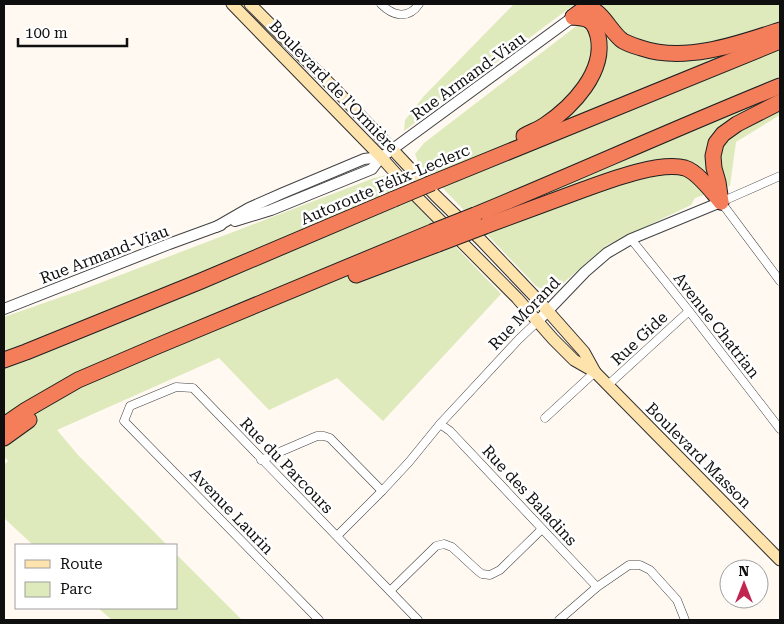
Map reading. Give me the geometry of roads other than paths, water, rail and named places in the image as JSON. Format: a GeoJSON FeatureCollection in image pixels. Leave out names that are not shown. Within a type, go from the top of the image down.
{"type":"FeatureCollection","features":[{"type":"Feature","properties":{"kind":"highway"},"geometry":{"type":"LineString","coordinates":[[573,17],[581,10],[590,9],[599,14],[622,40],[642,48],[663,53],[690,53],[716,50],[780,30]]}},
{"type":"Feature","properties":{"kind":"highway"},"geometry":{"type":"LineString","coordinates":[[432,183],[447,172],[544,126],[565,110],[579,95],[590,79],[596,65],[599,50],[598,38],[592,23],[585,18],[573,17]]}},
{"type":"Feature","properties":{"kind":"highway","name":"Autoroute Félix-Leclerc"},"geometry":{"type":"LineString","coordinates":[[4,360],[201,281],[432,183],[780,41]]}},
{"type":"Feature","properties":{"kind":"highway"},"geometry":{"type":"LineString","coordinates":[[480,221],[780,86]]}},
{"type":"Feature","properties":{"kind":"highway"},"geometry":{"type":"LineString","coordinates":[[721,202],[714,168],[713,156],[716,143],[723,134],[737,124],[780,102]]}},
{"type":"Feature","properties":{"kind":"highway"},"geometry":{"type":"LineString","coordinates":[[4,425],[78,380],[217,321],[480,221],[642,171],[670,166],[686,168],[697,174],[721,202]]}},
{"type":"Feature","properties":{"kind":"highway"},"geometry":{"type":"LineString","coordinates":[[4,438],[23,423],[76,392],[435,238]]}},
{"type":"Feature","properties":{"kind":"highway"},"geometry":{"type":"LineString","coordinates":[[217,321],[320,288]]}},
{"type":"Feature","properties":{"kind":"highway"},"geometry":{"type":"LineString","coordinates":[[4,432],[60,395],[78,380]]}},
{"type":"Feature","properties":{"kind":"main road","name":"Boulevard de l'Ormière"},"geometry":{"type":"LineString","coordinates":[[232,4],[538,320]]}},
{"type":"Feature","properties":{"kind":"main road","name":"Boulevard de l'Ormière"},"geometry":{"type":"LineString","coordinates":[[250,4],[548,311]]}},
{"type":"Feature","properties":{"kind":"main road","name":"Boulevard Masson"},"geometry":{"type":"LineString","coordinates":[[548,311],[584,352],[595,372]]}},
{"type":"Feature","properties":{"kind":"main road","name":"Boulevard Masson"},"geometry":{"type":"LineString","coordinates":[[538,320],[553,339],[574,360],[595,372],[780,560]]}},
{"type":"Feature","properties":{"kind":"street"},"geometry":{"type":"LineString","coordinates":[[381,4],[388,10],[402,15],[410,13],[419,4]]}},
{"type":"Feature","properties":{"kind":"street","name":"Rue Armand-Viau"},"geometry":{"type":"LineString","coordinates":[[4,309],[216,227],[249,208],[364,159],[381,157],[573,17]]}},
{"type":"Feature","properties":{"kind":"street","name":"Rue Morand"},"geometry":{"type":"LineString","coordinates":[[337,536],[409,462],[440,424],[519,339],[585,272],[607,253],[631,239],[780,176]]}},
{"type":"Feature","properties":{"kind":"street"},"geometry":{"type":"LineString","coordinates":[[721,202],[780,281]]}},
{"type":"Feature","properties":{"kind":"street","name":"Avenue Chatrian"},"geometry":{"type":"LineString","coordinates":[[631,239],[780,429]]}},
{"type":"Feature","properties":{"kind":"street","name":"Rue Gide"},"geometry":{"type":"LineString","coordinates":[[608,385],[689,311]]}},
{"type":"Feature","properties":{"kind":"street"},"geometry":{"type":"LineString","coordinates":[[545,418],[595,372]]}},
{"type":"Feature","properties":{"kind":"street","name":"Rue du Parcours"},"geometry":{"type":"LineString","coordinates":[[124,421],[130,406],[176,387],[193,388],[418,620]]}},
{"type":"Feature","properties":{"kind":"street","name":"Avenue Laurin"},"geometry":{"type":"LineString","coordinates":[[124,421],[319,620]]}},
{"type":"Feature","properties":{"kind":"street","name":"Rue des Baladins"},"geometry":{"type":"LineString","coordinates":[[440,424],[450,431],[597,587]]}},
{"type":"Feature","properties":{"kind":"street"},"geometry":{"type":"LineString","coordinates":[[261,460],[316,436],[324,436],[330,438],[382,491]]}},
{"type":"Feature","properties":{"kind":"street"},"geometry":{"type":"LineString","coordinates":[[390,591],[436,546],[444,544],[452,547],[482,574],[490,575],[500,570],[542,529]]}},
{"type":"Feature","properties":{"kind":"street"},"geometry":{"type":"LineString","coordinates":[[559,620],[597,587],[629,564],[640,565],[650,570],[677,600],[685,620]]}}]}
